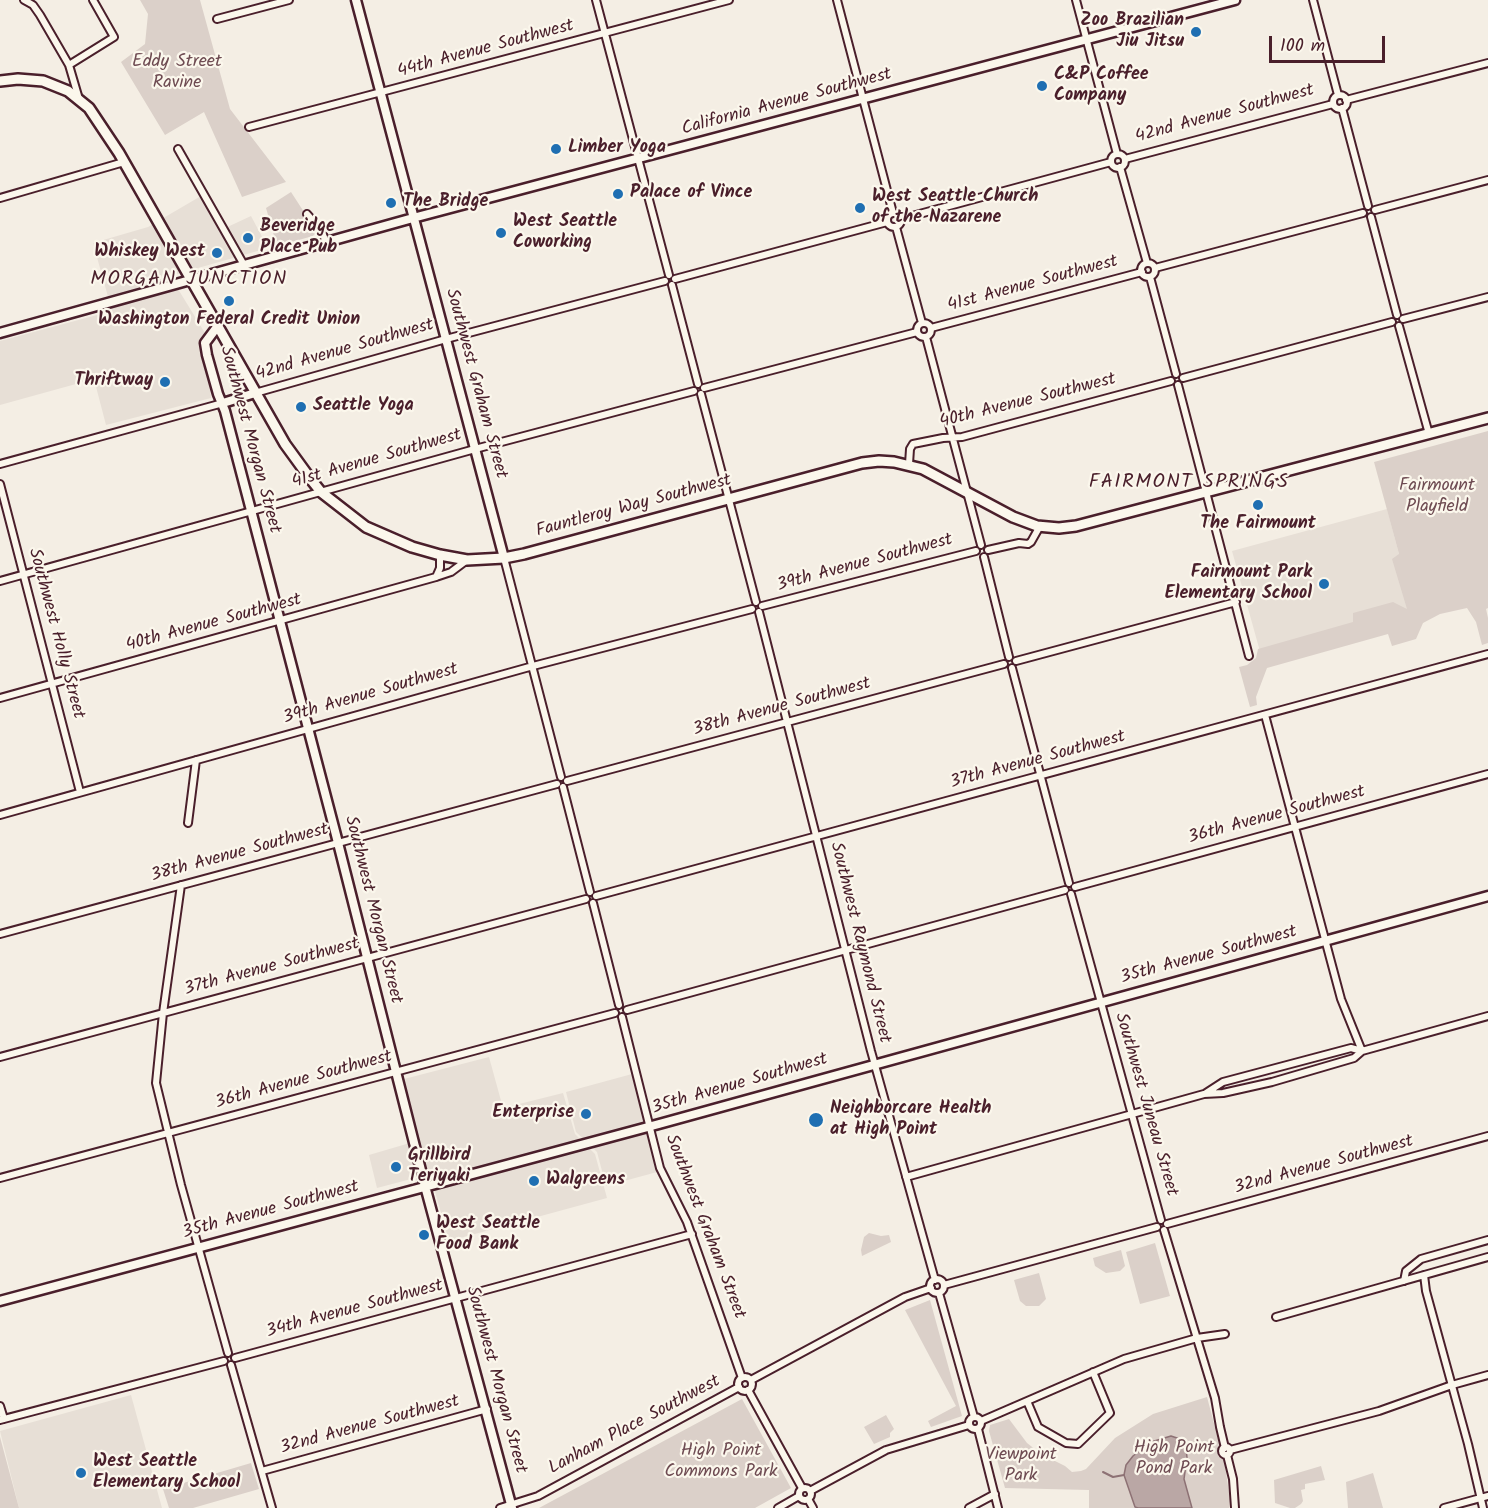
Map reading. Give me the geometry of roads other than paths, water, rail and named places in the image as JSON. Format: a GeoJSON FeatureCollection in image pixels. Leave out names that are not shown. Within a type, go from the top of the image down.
{"type":"FeatureCollection","features":[{"type":"Feature","properties":{"kind":"main road","name":"Southwest Graham Street"},"geometry":{"type":"LineString","coordinates":[[356,0],[504,558]]}},
{"type":"Feature","properties":{"kind":"main road","name":"California Avenue Southwest"},"geometry":{"type":"LineString","coordinates":[[0,333],[413,218],[1235,0]]}},
{"type":"Feature","properties":{"kind":"main road","name":"Fauntleroy Way Southwest"},"geometry":{"type":"LineString","coordinates":[[0,81],[18,79],[43,81],[68,91],[79,99],[104,128],[285,444],[321,492],[366,526],[404,544],[440,555],[467,560],[504,558],[862,463],[879,461],[909,464],[940,477],[1013,517],[1040,526],[1059,528],[1091,524],[1488,418]]}},
{"type":"Feature","properties":{"kind":"main road","name":"Southwest Morgan Street"},"geometry":{"type":"LineString","coordinates":[[217,327],[207,338],[205,348],[218,394],[223,403],[425,1186],[512,1507]]}},
{"type":"Feature","properties":{"kind":"main road","name":"42nd Avenue Southwest"},"geometry":{"type":"LineString","coordinates":[[223,403],[255,393]]}},
{"type":"Feature","properties":{"kind":"main road","name":"35th Avenue Southwest"},"geometry":{"type":"LineString","coordinates":[[0,1301],[649,1127],[1488,896]]}},
{"type":"Feature","properties":{"kind":"street"},"geometry":{"type":"LineString","coordinates":[[24,0],[33,5],[40,15],[69,65],[79,99]]}},
{"type":"Feature","properties":{"kind":"street"},"geometry":{"type":"LineString","coordinates":[[69,65],[114,37],[93,0]]}},
{"type":"Feature","properties":{"kind":"street"},"geometry":{"type":"LineString","coordinates":[[217,19],[290,0]]}},
{"type":"Feature","properties":{"kind":"street"},"geometry":{"type":"LineString","coordinates":[[596,0],[698,384],[702,385],[702,391]]}},
{"type":"Feature","properties":{"kind":"street","name":"44th Avenue Southwest"},"geometry":{"type":"LineString","coordinates":[[249,127],[729,0]]}},
{"type":"Feature","properties":{"kind":"street"},"geometry":{"type":"LineString","coordinates":[[837,0],[893,213]]}},
{"type":"Feature","properties":{"kind":"street"},"geometry":{"type":"LineString","coordinates":[[1076,0],[1117,154]]}},
{"type":"Feature","properties":{"kind":"street"},"geometry":{"type":"LineString","coordinates":[[1313,0],[1338,95]]}},
{"type":"Feature","properties":{"kind":"street"},"geometry":{"type":"LineString","coordinates":[[1346,100],[1488,63]]}},
{"type":"Feature","properties":{"kind":"street"},"geometry":{"type":"LineString","coordinates":[[1338,95],[1343,96],[1346,100]]}},
{"type":"Feature","properties":{"kind":"street"},"geometry":{"type":"LineString","coordinates":[[1338,95],[1333,104],[1336,108],[1342,108],[1346,100]]}},
{"type":"Feature","properties":{"kind":"street","name":"42nd Avenue Southwest"},"geometry":{"type":"LineString","coordinates":[[1125,159],[1333,104]]}},
{"type":"Feature","properties":{"kind":"street"},"geometry":{"type":"LineString","coordinates":[[1342,108],[1368,206]]}},
{"type":"Feature","properties":{"kind":"street"},"geometry":{"type":"LineString","coordinates":[[178,149],[244,265]]}},
{"type":"Feature","properties":{"kind":"street"},"geometry":{"type":"LineString","coordinates":[[1117,154],[1122,154],[1125,159],[1124,164],[1120,167],[1114,167],[1111,162],[1113,156],[1117,154]]}},
{"type":"Feature","properties":{"kind":"street"},"geometry":{"type":"LineString","coordinates":[[0,198],[124,162]]}},
{"type":"Feature","properties":{"kind":"street"},"geometry":{"type":"LineString","coordinates":[[901,219],[1111,162]]}},
{"type":"Feature","properties":{"kind":"street"},"geometry":{"type":"LineString","coordinates":[[1120,167],[1147,263]]}},
{"type":"Feature","properties":{"kind":"street"},"geometry":{"type":"LineString","coordinates":[[1375,210],[1488,180]]}},
{"type":"Feature","properties":{"kind":"street"},"geometry":{"type":"LineString","coordinates":[[1368,206],[1375,210]]}},
{"type":"Feature","properties":{"kind":"street"},"geometry":{"type":"LineString","coordinates":[[1363,213],[1368,206]]}},
{"type":"Feature","properties":{"kind":"street"},"geometry":{"type":"LineString","coordinates":[[1371,217],[1375,210]]}},
{"type":"Feature","properties":{"kind":"street"},"geometry":{"type":"LineString","coordinates":[[893,213],[898,214],[901,219],[901,223],[896,227],[890,226],[887,222],[888,216],[893,213]]}},
{"type":"Feature","properties":{"kind":"street"},"geometry":{"type":"LineString","coordinates":[[1363,213],[1366,217],[1371,217]]}},
{"type":"Feature","properties":{"kind":"street"},"geometry":{"type":"LineString","coordinates":[[1155,268],[1363,213]]}},
{"type":"Feature","properties":{"kind":"street"},"geometry":{"type":"LineString","coordinates":[[308,214],[321,230],[326,242]]}},
{"type":"Feature","properties":{"kind":"street"},"geometry":{"type":"LineString","coordinates":[[1371,217],[1396,315]]}},
{"type":"Feature","properties":{"kind":"street","name":"42nd Avenue Southwest"},"geometry":{"type":"LineString","coordinates":[[255,393],[446,339],[887,222]]}},
{"type":"Feature","properties":{"kind":"street"},"geometry":{"type":"LineString","coordinates":[[896,227],[922,323]]}},
{"type":"Feature","properties":{"kind":"street"},"geometry":{"type":"LineString","coordinates":[[1147,263],[1152,264],[1155,268]]}},
{"type":"Feature","properties":{"kind":"street"},"geometry":{"type":"LineString","coordinates":[[1147,263],[1142,267],[1142,272],[1144,276],[1150,277]]}},
{"type":"Feature","properties":{"kind":"street"},"geometry":{"type":"LineString","coordinates":[[1150,277],[1154,274],[1155,268]]}},
{"type":"Feature","properties":{"kind":"street","name":"41st Avenue Southwest"},"geometry":{"type":"LineString","coordinates":[[931,328],[1142,272]]}},
{"type":"Feature","properties":{"kind":"street"},"geometry":{"type":"LineString","coordinates":[[1150,277],[1176,374]]}},
{"type":"Feature","properties":{"kind":"street"},"geometry":{"type":"LineString","coordinates":[[1429,434],[1399,326],[1403,319],[1488,297]]}},
{"type":"Feature","properties":{"kind":"street"},"geometry":{"type":"LineString","coordinates":[[1396,315],[1403,319]]}},
{"type":"Feature","properties":{"kind":"street"},"geometry":{"type":"LineString","coordinates":[[1392,322],[1396,315]]}},
{"type":"Feature","properties":{"kind":"street"},"geometry":{"type":"LineString","coordinates":[[1392,322],[1399,326]]}},
{"type":"Feature","properties":{"kind":"street"},"geometry":{"type":"LineString","coordinates":[[1178,385],[1183,378],[1392,322]]}},
{"type":"Feature","properties":{"kind":"street"},"geometry":{"type":"LineString","coordinates":[[922,323],[927,323],[931,328],[930,334],[926,337],[921,337],[917,332],[917,327],[922,323]]}},
{"type":"Feature","properties":{"kind":"street"},"geometry":{"type":"LineString","coordinates":[[698,384],[694,387],[696,394],[917,332]]}},
{"type":"Feature","properties":{"kind":"street"},"geometry":{"type":"LineString","coordinates":[[926,337],[967,492],[979,556],[984,557]]}},
{"type":"Feature","properties":{"kind":"street"},"geometry":{"type":"LineString","coordinates":[[1176,374],[1180,374],[1183,378]]}},
{"type":"Feature","properties":{"kind":"street"},"geometry":{"type":"LineString","coordinates":[[1176,374],[1171,381],[1178,385]]}},
{"type":"Feature","properties":{"kind":"street","name":"40th Avenue Southwest"},"geometry":{"type":"LineString","coordinates":[[909,464],[910,449],[913,444],[962,437],[1171,381]]}},
{"type":"Feature","properties":{"kind":"street"},"geometry":{"type":"LineString","coordinates":[[1178,385],[1249,656]]}},
{"type":"Feature","properties":{"kind":"street","name":"41st Avenue Southwest"},"geometry":{"type":"LineString","coordinates":[[0,581],[475,449],[694,391]]}},
{"type":"Feature","properties":{"kind":"street","name":"Southwest Raymond Street"},"geometry":{"type":"LineString","coordinates":[[702,391],[845,950],[935,1280]]}},
{"type":"Feature","properties":{"kind":"street","name":"42nd Avenue Southwest"},"geometry":{"type":"LineString","coordinates":[[0,464],[223,403]]}},
{"type":"Feature","properties":{"kind":"street","name":"Southwest Holly Street"},"geometry":{"type":"LineString","coordinates":[[0,484],[80,792]]}},
{"type":"Feature","properties":{"kind":"street"},"geometry":{"type":"LineString","coordinates":[[1009,657],[984,557],[988,550],[1019,543],[1028,544],[1040,526]]}},
{"type":"Feature","properties":{"kind":"street"},"geometry":{"type":"LineString","coordinates":[[979,548],[985,546],[988,550]]}},
{"type":"Feature","properties":{"kind":"street","name":"39th Avenue Southwest"},"geometry":{"type":"LineString","coordinates":[[0,815],[533,666],[752,609],[752,605],[759,607],[979,548]]}},
{"type":"Feature","properties":{"kind":"street"},"geometry":{"type":"LineString","coordinates":[[436,577],[440,568],[440,555]]}},
{"type":"Feature","properties":{"kind":"street","name":"Southwest Graham Street"},"geometry":{"type":"LineString","coordinates":[[504,558],[619,1005]]}},
{"type":"Feature","properties":{"kind":"street","name":"40th Avenue Southwest"},"geometry":{"type":"LineString","coordinates":[[0,698],[436,577],[451,572],[467,560]]}},
{"type":"Feature","properties":{"kind":"street"},"geometry":{"type":"LineString","coordinates":[[1016,661],[1236,602]]}},
{"type":"Feature","properties":{"kind":"street","name":"37th Avenue Southwest"},"geometry":{"type":"LineString","coordinates":[[0,1057],[586,899],[587,894],[593,897],[1488,654]]}},
{"type":"Feature","properties":{"kind":"street"},"geometry":{"type":"LineString","coordinates":[[1009,657],[1016,661]]}},
{"type":"Feature","properties":{"kind":"street"},"geometry":{"type":"LineString","coordinates":[[1009,657],[1005,659],[1004,664],[1007,667],[1012,668],[1016,661]]}},
{"type":"Feature","properties":{"kind":"street","name":"38th Avenue Southwest"},"geometry":{"type":"LineString","coordinates":[[0,934],[1004,664]]}},
{"type":"Feature","properties":{"kind":"street","name":"Southwest Juneau Street"},"geometry":{"type":"LineString","coordinates":[[1012,668],[1162,1225],[1215,1398],[1220,1428],[1228,1451],[1235,1508]]}},
{"type":"Feature","properties":{"kind":"street"},"geometry":{"type":"LineString","coordinates":[[1266,715],[1341,999],[1362,1051]]}},
{"type":"Feature","properties":{"kind":"street"},"geometry":{"type":"LineString","coordinates":[[188,823],[196,760]]}},
{"type":"Feature","properties":{"kind":"street","name":"36th Avenue Southwest"},"geometry":{"type":"LineString","coordinates":[[627,1010],[1488,774]]}},
{"type":"Feature","properties":{"kind":"street"},"geometry":{"type":"LineString","coordinates":[[181,885],[156,1078],[198,1247],[228,1353],[235,1358],[231,1365]]}},
{"type":"Feature","properties":{"kind":"street"},"geometry":{"type":"LineString","coordinates":[[619,1005],[627,1010],[622,1017],[618,1017],[615,1013],[619,1005]]}},
{"type":"Feature","properties":{"kind":"street","name":"36th Avenue Southwest"},"geometry":{"type":"LineString","coordinates":[[0,1178],[615,1013]]}},
{"type":"Feature","properties":{"kind":"street"},"geometry":{"type":"LineString","coordinates":[[906,1177],[1204,1094],[1223,1093],[1272,1082],[1354,1058],[1362,1051],[1488,1016]]}},
{"type":"Feature","properties":{"kind":"street","name":"Southwest Graham Street"},"geometry":{"type":"LineString","coordinates":[[622,1017],[660,1168],[692,1234],[742,1378]]}},
{"type":"Feature","properties":{"kind":"street"},"geometry":{"type":"LineString","coordinates":[[1204,1094],[1223,1082],[1351,1048],[1362,1051]]}},
{"type":"Feature","properties":{"kind":"street","name":"32nd Avenue Southwest"},"geometry":{"type":"LineString","coordinates":[[944,1285],[1488,1136]]}},
{"type":"Feature","properties":{"kind":"street","name":"34th Avenue Southwest"},"geometry":{"type":"LineString","coordinates":[[235,1358],[692,1234]]}},
{"type":"Feature","properties":{"kind":"street"},"geometry":{"type":"LineString","coordinates":[[1404,1281],[1406,1271],[1421,1259],[1488,1240]]}},
{"type":"Feature","properties":{"kind":"street"},"geometry":{"type":"LineString","coordinates":[[1276,1317],[1488,1257]]}},
{"type":"Feature","properties":{"kind":"street"},"geometry":{"type":"LineString","coordinates":[[1424,1275],[1426,1291],[1484,1497],[1483,1508]]}},
{"type":"Feature","properties":{"kind":"street"},"geometry":{"type":"LineString","coordinates":[[931,1288],[935,1280],[941,1281],[944,1285],[939,1293]]}},
{"type":"Feature","properties":{"kind":"street"},"geometry":{"type":"LineString","coordinates":[[931,1288],[934,1292],[939,1293]]}},
{"type":"Feature","properties":{"kind":"street"},"geometry":{"type":"LineString","coordinates":[[751,1380],[904,1297],[931,1288]]}},
{"type":"Feature","properties":{"kind":"street"},"geometry":{"type":"LineString","coordinates":[[939,1293],[974,1417]]}},
{"type":"Feature","properties":{"kind":"street"},"geometry":{"type":"LineString","coordinates":[[981,1421],[1124,1359],[1197,1338],[1225,1334]]}},
{"type":"Feature","properties":{"kind":"street"},"geometry":{"type":"LineString","coordinates":[[224,1361],[224,1356],[228,1353]]}},
{"type":"Feature","properties":{"kind":"street"},"geometry":{"type":"LineString","coordinates":[[224,1361],[227,1365],[231,1365]]}},
{"type":"Feature","properties":{"kind":"street"},"geometry":{"type":"LineString","coordinates":[[0,1406],[2,1420],[224,1361]]}},
{"type":"Feature","properties":{"kind":"street"},"geometry":{"type":"LineString","coordinates":[[231,1365],[272,1508]]}},
{"type":"Feature","properties":{"kind":"street"},"geometry":{"type":"LineString","coordinates":[[1027,1401],[1038,1427],[1045,1433],[1066,1443],[1078,1444],[1110,1413],[1093,1372]]}},
{"type":"Feature","properties":{"kind":"street"},"geometry":{"type":"LineString","coordinates":[[1228,1451],[1379,1411],[1452,1384],[1488,1375]]}},
{"type":"Feature","properties":{"kind":"street"},"geometry":{"type":"LineString","coordinates":[[748,1377],[751,1380],[752,1385],[748,1390],[743,1391],[739,1387],[738,1382],[742,1378],[748,1377]]}},
{"type":"Feature","properties":{"kind":"street","name":"Lanham Place Southwest"},"geometry":{"type":"LineString","coordinates":[[500,1508],[512,1507],[538,1496],[739,1387]]}},
{"type":"Feature","properties":{"kind":"street"},"geometry":{"type":"LineString","coordinates":[[748,1390],[802,1488],[810,1491]]}},
{"type":"Feature","properties":{"kind":"street","name":"32nd Avenue Southwest"},"geometry":{"type":"LineString","coordinates":[[262,1471],[487,1409]]}},
{"type":"Feature","properties":{"kind":"street"},"geometry":{"type":"LineString","coordinates":[[974,1417],[981,1421]]}},
{"type":"Feature","properties":{"kind":"street"},"geometry":{"type":"LineString","coordinates":[[969,1425],[969,1420],[974,1417]]}},
{"type":"Feature","properties":{"kind":"street"},"geometry":{"type":"LineString","coordinates":[[981,1421],[978,1429],[999,1508]]}},
{"type":"Feature","properties":{"kind":"street"},"geometry":{"type":"LineString","coordinates":[[969,1425],[972,1429],[978,1429]]}},
{"type":"Feature","properties":{"kind":"street"},"geometry":{"type":"LineString","coordinates":[[810,1491],[886,1450],[969,1425]]}},
{"type":"Feature","properties":{"kind":"street"},"geometry":{"type":"LineString","coordinates":[[778,1508],[799,1496],[802,1488]]}},
{"type":"Feature","properties":{"kind":"street"},"geometry":{"type":"LineString","coordinates":[[810,1491],[808,1499],[813,1508]]}},
{"type":"Feature","properties":{"kind":"street"},"geometry":{"type":"LineString","coordinates":[[969,1508],[995,1494]]}},
{"type":"Feature","properties":{"kind":"street"},"geometry":{"type":"LineString","coordinates":[[799,1496],[802,1499],[808,1499]]}},
{"type":"Feature","properties":{"kind":"street"},"geometry":{"type":"LineString","coordinates":[[1444,1508],[1484,1497]]}},
{"type":"Feature","properties":{"kind":"waterway"},"geometry":{"type":"LineString","coordinates":[[1103,1472],[1113,1477],[1124,1475]]}},
{"type":"Feature","properties":{"kind":"place","name":"Zoo Brazilian Jiu Jitsu"},"geometry":{"type":"Point","coordinates":[1196,32]}},
{"type":"Feature","properties":{"kind":"place","name":"C&P Coffee Company"},"geometry":{"type":"Point","coordinates":[1042,86]}},
{"type":"Feature","properties":{"kind":"place","name":"Limber Yoga"},"geometry":{"type":"Point","coordinates":[556,149]}},
{"type":"Feature","properties":{"kind":"place","name":"Palace of Vince"},"geometry":{"type":"Point","coordinates":[618,194]}},
{"type":"Feature","properties":{"kind":"place","name":"The Bridge"},"geometry":{"type":"Point","coordinates":[391,203]}},
{"type":"Feature","properties":{"kind":"place","name":"West Seattle Church of the Nazarene"},"geometry":{"type":"Point","coordinates":[860,208]}},
{"type":"Feature","properties":{"kind":"place","name":"West Seattle Coworking"},"geometry":{"type":"Point","coordinates":[501,233]}},
{"type":"Feature","properties":{"kind":"place","name":"Beveridge Place Pub"},"geometry":{"type":"Point","coordinates":[248,238]}},
{"type":"Feature","properties":{"kind":"place","name":"Whiskey West"},"geometry":{"type":"Point","coordinates":[217,253]}},
{"type":"Feature","properties":{"kind":"place","name":"Washington Federal Credit Union"},"geometry":{"type":"Point","coordinates":[229,301]}},
{"type":"Feature","properties":{"kind":"place","name":"Thriftway"},"geometry":{"type":"Point","coordinates":[165,382]}},
{"type":"Feature","properties":{"kind":"place","name":"Seattle Yoga"},"geometry":{"type":"Point","coordinates":[301,407]}},
{"type":"Feature","properties":{"kind":"place","name":"The Fairmount"},"geometry":{"type":"Point","coordinates":[1258,505]}},
{"type":"Feature","properties":{"kind":"place","name":"Fairmount Park Elementary School"},"geometry":{"type":"Point","coordinates":[1324,584]}},
{"type":"Feature","properties":{"kind":"place","name":"Enterprise"},"geometry":{"type":"Point","coordinates":[586,1114]}},
{"type":"Feature","properties":{"kind":"place","name":"Neighborcare Health at High Point"},"geometry":{"type":"Point","coordinates":[816,1120]}},
{"type":"Feature","properties":{"kind":"place","name":"Grillbird Teriyaki"},"geometry":{"type":"Point","coordinates":[396,1167]}},
{"type":"Feature","properties":{"kind":"place","name":"Walgreens"},"geometry":{"type":"Point","coordinates":[534,1181]}},
{"type":"Feature","properties":{"kind":"place","name":"West Seattle Food Bank"},"geometry":{"type":"Point","coordinates":[424,1235]}},
{"type":"Feature","properties":{"kind":"place","name":"West Seattle Elementary School"},"geometry":{"type":"Point","coordinates":[81,1473]}},
{"type":"Feature","properties":{"kind":"district","name":"MORGAN JUNCTION"},"geometry":{"type":"Point","coordinates":[189,281]}},
{"type":"Feature","properties":{"kind":"district","name":"FAIRMONT SPRINGS"},"geometry":{"type":"Point","coordinates":[1189,484]}},
{"type":"Feature","properties":{"kind":"park label","name":"Eddy Street Ravine"},"geometry":{"type":"Point","coordinates":[177,73]}},
{"type":"Feature","properties":{"kind":"park label","name":"Fairmount Playfield"},"geometry":{"type":"Point","coordinates":[1437,497]}},
{"type":"Feature","properties":{"kind":"park label","name":"High Point Pond Park"},"geometry":{"type":"Point","coordinates":[1174,1459]}},
{"type":"Feature","properties":{"kind":"park label","name":"High Point Commons Park"},"geometry":{"type":"Point","coordinates":[721,1462]}},
{"type":"Feature","properties":{"kind":"park label","name":"Viewpoint Park"},"geometry":{"type":"Point","coordinates":[1021,1466]}}]}
